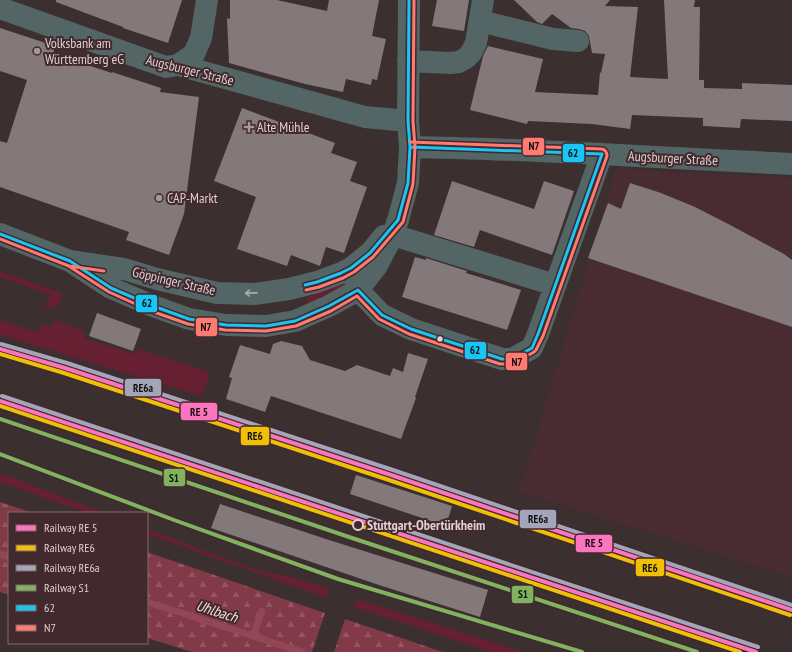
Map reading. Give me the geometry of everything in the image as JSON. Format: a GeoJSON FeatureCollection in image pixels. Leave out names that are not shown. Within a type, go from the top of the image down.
{"type":"FeatureCollection","features":[{"type":"Feature","properties":{"kind":"street"},"geometry":{"type":"LineString","coordinates":[[178,65],[194,54],[201,38],[207,0]]}},
{"type":"Feature","properties":{"kind":"street","name":"Göppinger Straße"},"geometry":{"type":"LineString","coordinates":[[0,234],[70,261],[111,288],[153,306],[189,319],[226,325],[266,326],[295,321],[330,306],[358,290],[376,267],[396,228],[408,183],[410,147],[408,121],[409,0]]}},
{"type":"Feature","properties":{"kind":"street","name":"Augsburger Straße"},"geometry":{"type":"LineString","coordinates":[[0,8],[166,67],[178,65],[365,117],[408,121]]}},
{"type":"Feature","properties":{"kind":"street"},"geometry":{"type":"LineString","coordinates":[[408,61],[455,63],[463,60],[471,53],[474,47],[481,10],[553,38],[578,41]]}},
{"type":"Feature","properties":{"kind":"street","name":"Augsburger Straße"},"geometry":{"type":"LineString","coordinates":[[410,147],[602,154],[792,164]]}},
{"type":"Feature","properties":{"kind":"street"},"geometry":{"type":"LineString","coordinates":[[351,268],[358,290],[382,315],[411,329],[502,359],[512,359],[532,348],[602,154]]}},
{"type":"Feature","properties":{"kind":"street"},"geometry":{"type":"LineString","coordinates":[[396,228],[556,285]]}},
{"type":"Feature","properties":{"kind":"street","name":"Göppinger Straße"},"geometry":{"type":"LineString","coordinates":[[70,261],[124,269],[157,279],[217,293],[254,294],[289,289],[317,282],[351,268],[370,253],[396,228]]}},
{"type":"Feature","properties":{"kind":"shaded area"},"geometry":{"type":"Polygon","coordinates":[[[616,169],[792,178],[792,577],[519,492],[616,169]]]}},
{"type":"Feature","properties":{"kind":"shaded area"},"geometry":{"type":"Polygon","coordinates":[[[0,271],[62,293],[59,305],[45,309],[50,295],[0,277],[0,271]]]}},
{"type":"Feature","properties":{"kind":"shaded area"},"geometry":{"type":"Polygon","coordinates":[[[342,283],[345,288],[309,307],[306,298],[342,283]]]}},
{"type":"Feature","properties":{"kind":"shaded area"},"geometry":{"type":"Polygon","coordinates":[[[0,320],[37,332],[42,324],[52,326],[56,320],[84,331],[84,338],[134,354],[137,349],[210,372],[202,396],[0,335],[0,320]]]}},
{"type":"Feature","properties":{"kind":"shaded area"},"geometry":{"type":"Polygon","coordinates":[[[0,473],[102,512],[84,512],[0,482],[0,473]]]}},
{"type":"Feature","properties":{"kind":"shaded area"},"geometry":{"type":"Polygon","coordinates":[[[148,529],[253,569],[299,579],[330,589],[327,598],[148,534],[148,529]]]}},
{"type":"Feature","properties":{"kind":"shaded area"},"geometry":{"type":"Polygon","coordinates":[[[357,599],[523,652],[492,652],[354,607],[357,599]]]}},
{"type":"Feature","properties":{"kind":"green space"},"geometry":{"type":"Polygon","coordinates":[[[0,502],[30,512],[8,512],[8,595],[0,592],[0,502]]]}},
{"type":"Feature","properties":{"kind":"green space"},"geometry":{"type":"Polygon","coordinates":[[[148,552],[325,613],[312,652],[192,652],[148,638],[148,552]]]}},
{"type":"Feature","properties":{"kind":"green space"},"geometry":{"type":"Polygon","coordinates":[[[345,619],[443,652],[334,652],[345,619]]]}},
{"type":"Feature","properties":{"kind":"building"},"geometry":{"type":"Polygon","coordinates":[[[56,0],[182,0],[168,43],[123,28],[56,2],[56,0]]]}},
{"type":"Feature","properties":{"kind":"building"},"geometry":{"type":"Polygon","coordinates":[[[230,0],[277,0],[327,11],[329,0],[379,0],[372,36],[386,39],[377,80],[372,79],[371,85],[346,79],[343,92],[305,84],[229,63],[227,18],[230,19],[230,0]]]}},
{"type":"Feature","properties":{"kind":"building"},"geometry":{"type":"Polygon","coordinates":[[[437,0],[469,0],[464,31],[432,26],[437,0]]]}},
{"type":"Feature","properties":{"kind":"building"},"geometry":{"type":"Polygon","coordinates":[[[514,0],[610,0],[605,6],[638,7],[630,77],[668,79],[664,0],[695,0],[694,7],[700,7],[699,80],[704,80],[704,88],[742,89],[742,83],[792,85],[792,121],[741,119],[740,128],[703,126],[703,118],[632,115],[630,129],[592,124],[528,121],[527,124],[470,110],[483,56],[488,46],[543,59],[535,92],[598,95],[600,72],[601,73],[605,54],[592,53],[589,36],[585,31],[571,28],[552,14],[542,24],[537,22],[514,0]]]}},
{"type":"Feature","properties":{"kind":"building"},"geometry":{"type":"Polygon","coordinates":[[[0,28],[55,46],[53,54],[161,88],[160,92],[199,97],[184,214],[169,255],[126,240],[129,232],[0,187],[0,141],[7,143],[27,80],[0,71],[0,28]]]}},
{"type":"Feature","properties":{"kind":"building"},"geometry":{"type":"Polygon","coordinates":[[[242,108],[335,143],[331,153],[357,162],[350,181],[367,187],[344,253],[326,247],[320,266],[291,255],[287,266],[237,249],[256,197],[214,181],[242,108]]]}},
{"type":"Feature","properties":{"kind":"building"},"geometry":{"type":"Polygon","coordinates":[[[452,181],[534,209],[544,181],[574,191],[552,255],[480,230],[474,247],[434,235],[452,181]]]}},
{"type":"Feature","properties":{"kind":"building"},"geometry":{"type":"Polygon","coordinates":[[[630,183],[661,193],[695,207],[784,254],[792,260],[792,327],[588,258],[608,203],[621,209],[630,183]]]}},
{"type":"Feature","properties":{"kind":"building"},"geometry":{"type":"Polygon","coordinates":[[[415,257],[426,260],[426,258],[467,271],[466,273],[521,290],[507,330],[402,297],[415,257]]]}},
{"type":"Feature","properties":{"kind":"building"},"geometry":{"type":"Polygon","coordinates":[[[97,313],[141,329],[133,351],[89,336],[97,313]]]}},
{"type":"Feature","properties":{"kind":"building"},"geometry":{"type":"Polygon","coordinates":[[[281,341],[302,346],[310,360],[345,371],[357,365],[390,376],[393,368],[403,372],[408,353],[428,359],[401,439],[271,396],[265,412],[226,399],[232,378],[229,377],[240,345],[270,354],[273,344],[281,341]]]}},
{"type":"Feature","properties":{"kind":"building"},"geometry":{"type":"Polygon","coordinates":[[[356,475],[452,506],[446,526],[350,494],[356,475]]]}},
{"type":"Feature","properties":{"kind":"building"},"geometry":{"type":"Polygon","coordinates":[[[220,504],[488,590],[480,617],[379,585],[211,528],[220,504]]]}},
{"type":"Feature","properties":{"kind":"waterway","name":"Uhlbach"},"geometry":{"type":"LineString","coordinates":[[0,554],[8,557]]}},
{"type":"Feature","properties":{"kind":"waterway","name":"Uhlbach"},"geometry":{"type":"LineString","coordinates":[[148,602],[253,636],[262,611]]}},
{"type":"Feature","properties":{"kind":"waterway"},"geometry":{"type":"LineString","coordinates":[[253,636],[302,652]]}},
{"type":"Feature","properties":{"kind":"transit line","name":"62"},"geometry":{"type":"LineString","coordinates":[[305,285],[317,282],[351,268],[370,253],[398,220],[408,183],[410,147],[408,121],[409,0]]}},
{"type":"Feature","properties":{"kind":"transit line","name":"N7"},"geometry":{"type":"LineString","coordinates":[[306,290],[319,287],[354,272],[373,257],[403,222],[413,184],[415,147],[413,121],[414,0]]}},
{"type":"Feature","properties":{"kind":"transit line","name":"N7"},"geometry":{"type":"LineString","coordinates":[[67,265],[109,292],[151,311],[188,324],[225,330],[266,331],[296,326],[331,311],[357,296],[379,319],[409,334],[500,364],[513,364],[534,352],[543,336],[607,156],[606,152],[602,149],[410,142]]}},
{"type":"Feature","properties":{"kind":"transit line","name":"62"},"geometry":{"type":"LineString","coordinates":[[0,234],[70,261],[111,288],[153,306],[189,319],[226,325],[266,326],[295,321],[329,306],[358,290],[382,315],[411,329],[502,359],[512,359],[532,348],[602,154],[410,147]]}},
{"type":"Feature","properties":{"kind":"transit line","name":"N7"},"geometry":{"type":"LineString","coordinates":[[0,239],[69,266],[104,271]]}},
{"type":"Feature","properties":{"kind":"transit line"},"geometry":{"type":"LineString","coordinates":[[0,349],[65,368],[388,474],[792,610]]}},
{"type":"Feature","properties":{"kind":"transit line"},"geometry":{"type":"LineString","coordinates":[[0,401],[756,652]]}},
{"type":"Feature","properties":{"kind":"rail line","name":"RE6a"},"geometry":{"type":"LineString","coordinates":[[1,344],[67,363],[390,469],[792,605]]}},
{"type":"Feature","properties":{"kind":"rail line","name":"RE6"},"geometry":{"type":"LineString","coordinates":[[0,354],[64,373],[386,479],[790,615]]}},
{"type":"Feature","properties":{"kind":"rail line","name":"RE6a"},"geometry":{"type":"LineString","coordinates":[[2,396],[758,647]]}},
{"type":"Feature","properties":{"kind":"rail line","name":"RE6"},"geometry":{"type":"LineString","coordinates":[[0,406],[740,652]]}},
{"type":"Feature","properties":{"kind":"rail line","name":"S1"},"geometry":{"type":"LineString","coordinates":[[0,419],[349,537],[697,652]]}},
{"type":"Feature","properties":{"kind":"rail line","name":"S1"},"geometry":{"type":"LineString","coordinates":[[0,454],[174,520],[338,579],[582,652]]}},
{"type":"Feature","properties":{"kind":"place","name":"Volksbank am Württemberg eG"},"geometry":{"type":"Point","coordinates":[37,51]}},
{"type":"Feature","properties":{"kind":"place","name":"Alte Mühle"},"geometry":{"type":"Point","coordinates":[249,127]}},
{"type":"Feature","properties":{"kind":"place","name":"CAP-Markt"},"geometry":{"type":"Point","coordinates":[159,198]}},
{"type":"Feature","properties":{"kind":"place","name":"Stuttgart-Obertürkheim"},"geometry":{"type":"Point","coordinates":[358,525]}}]}
